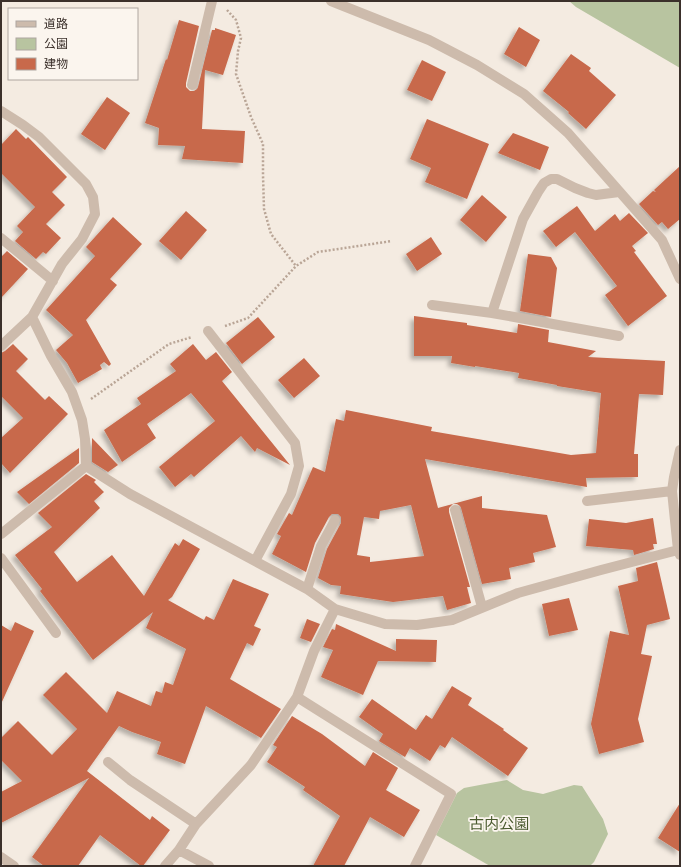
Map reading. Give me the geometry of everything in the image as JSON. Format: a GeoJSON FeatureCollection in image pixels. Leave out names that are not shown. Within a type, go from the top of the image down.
{"type":"FeatureCollection","features":[{"type":"Feature","properties":{"kind":"street"},"geometry":{"type":"LineString","coordinates":[[331,1],[429,40],[477,65],[524,94],[568,133],[662,240],[680,279]]}},
{"type":"Feature","properties":{"kind":"street"},"geometry":{"type":"LineString","coordinates":[[192,85],[211,4]]}},
{"type":"Feature","properties":{"kind":"street"},"geometry":{"type":"LineString","coordinates":[[1,111],[39,137],[86,184],[93,197],[95,214],[82,239],[62,264],[52,280],[32,317],[1,346]]}},
{"type":"Feature","properties":{"kind":"street"},"geometry":{"type":"LineString","coordinates":[[492,313],[523,220],[544,183],[551,179],[557,179],[575,188],[596,195],[619,192]]}},
{"type":"Feature","properties":{"kind":"street"},"geometry":{"type":"LineString","coordinates":[[1,238],[52,280]]}},
{"type":"Feature","properties":{"kind":"street"},"geometry":{"type":"LineString","coordinates":[[432,306],[492,313],[619,336]]}},
{"type":"Feature","properties":{"kind":"street"},"geometry":{"type":"LineString","coordinates":[[32,317],[51,356],[72,392],[78,408],[82,420],[85,439],[86,466]]}},
{"type":"Feature","properties":{"kind":"street"},"geometry":{"type":"LineString","coordinates":[[208,332],[295,443],[299,466],[291,494],[255,561]]}},
{"type":"Feature","properties":{"kind":"street"},"geometry":{"type":"LineString","coordinates":[[86,466],[130,494],[307,589],[335,609],[385,624],[416,625],[452,620],[518,593],[601,570],[679,553],[672,491],[677,477],[680,450]]}},
{"type":"Feature","properties":{"kind":"street"},"geometry":{"type":"LineString","coordinates":[[1,534],[86,466]]}},
{"type":"Feature","properties":{"kind":"street"},"geometry":{"type":"LineString","coordinates":[[587,501],[672,491]]}},
{"type":"Feature","properties":{"kind":"street"},"geometry":{"type":"LineString","coordinates":[[455,510],[482,607]]}},
{"type":"Feature","properties":{"kind":"street"},"geometry":{"type":"LineString","coordinates":[[307,589],[321,546],[335,520]]}},
{"type":"Feature","properties":{"kind":"street"},"geometry":{"type":"LineString","coordinates":[[1,558],[56,634]]}},
{"type":"Feature","properties":{"kind":"street"},"geometry":{"type":"LineString","coordinates":[[165,866],[179,850],[196,824],[251,765],[297,697],[314,651],[335,609]]}},
{"type":"Feature","properties":{"kind":"street"},"geometry":{"type":"LineString","coordinates":[[297,697],[451,794],[414,866]]}},
{"type":"Feature","properties":{"kind":"street"},"geometry":{"type":"LineString","coordinates":[[108,762],[130,780],[196,824]]}},
{"type":"Feature","properties":{"kind":"street"},"geometry":{"type":"LineString","coordinates":[[179,850],[209,866]]}},
{"type":"Feature","properties":{"kind":"street"},"geometry":{"type":"LineString","coordinates":[[1,857],[14,866]]}},
{"type":"Feature","properties":{"kind":"path"},"geometry":{"type":"LineString","coordinates":[[211,4],[226,9],[236,20],[241,38],[236,74],[263,144],[264,209],[271,234],[296,266]]}},
{"type":"Feature","properties":{"kind":"path"},"geometry":{"type":"LineString","coordinates":[[78,408],[169,344],[248,318],[296,266],[318,252],[392,241]]}},
{"type":"Feature","properties":{"kind":"green space"},"geometry":{"type":"Polygon","coordinates":[[[569,1],[680,1],[680,68],[576,7],[569,1]]]}},
{"type":"Feature","properties":{"kind":"green space","name":"古内公園"},"geometry":{"type":"Polygon","coordinates":[[[507,780],[523,790],[543,794],[574,785],[582,786],[603,819],[608,834],[594,862],[590,866],[490,866],[436,835],[457,793],[464,788],[507,780]]]}},
{"type":"Feature","properties":{"kind":"building"},"geometry":{"type":"Polygon","coordinates":[[[179,20],[199,26],[186,83],[186,87],[190,91],[194,91],[198,87],[212,30],[215,30],[215,28],[236,35],[223,75],[205,70],[202,129],[245,131],[243,163],[182,159],[185,146],[158,145],[159,128],[145,123],[179,20]]]}},
{"type":"Feature","properties":{"kind":"building"},"geometry":{"type":"Polygon","coordinates":[[[519,27],[540,40],[526,67],[504,54],[519,27]]]}},
{"type":"Feature","properties":{"kind":"building"},"geometry":{"type":"Polygon","coordinates":[[[571,54],[591,68],[589,71],[616,95],[586,129],[568,113],[569,112],[543,91],[571,54]]]}},
{"type":"Feature","properties":{"kind":"building"},"geometry":{"type":"Polygon","coordinates":[[[422,60],[446,72],[432,101],[407,90],[422,60]]]}},
{"type":"Feature","properties":{"kind":"building"},"geometry":{"type":"Polygon","coordinates":[[[107,97],[130,113],[105,150],[81,134],[107,97]]]}},
{"type":"Feature","properties":{"kind":"building"},"geometry":{"type":"Polygon","coordinates":[[[427,119],[489,144],[467,199],[425,182],[431,168],[410,159],[427,119]]]}},
{"type":"Feature","properties":{"kind":"building"},"geometry":{"type":"Polygon","coordinates":[[[16,129],[26,139],[28,137],[67,177],[52,192],[65,205],[46,224],[61,238],[46,254],[43,252],[36,259],[15,241],[23,232],[17,226],[35,207],[1,173],[1,145],[16,129]]]}},
{"type":"Feature","properties":{"kind":"building"},"geometry":{"type":"Polygon","coordinates":[[[513,133],[549,147],[540,170],[498,153],[513,133]]]}},
{"type":"Feature","properties":{"kind":"building"},"geometry":{"type":"Polygon","coordinates":[[[680,166],[680,219],[668,229],[662,222],[658,225],[639,204],[653,191],[656,192],[654,190],[680,166]]]}},
{"type":"Feature","properties":{"kind":"building"},"geometry":{"type":"Polygon","coordinates":[[[482,195],[507,217],[486,242],[460,220],[482,195]]]}},
{"type":"Feature","properties":{"kind":"building"},"geometry":{"type":"Polygon","coordinates":[[[577,206],[595,231],[615,214],[620,221],[629,213],[648,233],[632,246],[636,251],[634,252],[667,296],[628,326],[605,295],[617,286],[575,232],[556,247],[543,231],[577,206]]]}},
{"type":"Feature","properties":{"kind":"building"},"geometry":{"type":"Polygon","coordinates":[[[186,211],[207,230],[181,260],[159,241],[186,211]]]}},
{"type":"Feature","properties":{"kind":"building"},"geometry":{"type":"Polygon","coordinates":[[[113,217],[142,244],[110,279],[117,285],[86,320],[111,364],[109,366],[104,362],[100,365],[102,369],[78,383],[67,363],[56,350],[73,335],[46,310],[95,256],[86,247],[113,217]]]}},
{"type":"Feature","properties":{"kind":"building"},"geometry":{"type":"Polygon","coordinates":[[[431,237],[442,254],[417,271],[406,254],[431,237]]]}},
{"type":"Feature","properties":{"kind":"building"},"geometry":{"type":"Polygon","coordinates":[[[7,251],[28,269],[1,298],[1,257],[7,251]]]}},
{"type":"Feature","properties":{"kind":"building"},"geometry":{"type":"Polygon","coordinates":[[[528,254],[551,257],[557,268],[551,317],[520,311],[528,254]]]}},
{"type":"Feature","properties":{"kind":"building"},"geometry":{"type":"Polygon","coordinates":[[[414,316],[467,323],[467,325],[517,333],[518,324],[549,330],[548,342],[596,351],[588,357],[665,361],[663,395],[639,394],[634,454],[638,454],[638,477],[586,478],[587,487],[425,459],[438,508],[482,496],[482,508],[547,515],[556,547],[533,553],[535,562],[509,568],[511,579],[482,584],[461,508],[457,504],[453,504],[449,508],[449,512],[470,587],[467,587],[471,603],[447,610],[443,596],[393,602],[340,594],[341,586],[331,585],[318,578],[327,549],[341,523],[341,517],[338,514],[332,514],[329,517],[315,543],[306,572],[272,554],[281,536],[277,534],[289,513],[292,515],[313,467],[325,472],[336,419],[344,421],[346,410],[432,427],[431,431],[571,455],[596,453],[601,393],[518,378],[519,373],[451,363],[452,356],[414,356],[414,316]],[[411,505],[380,511],[379,519],[364,517],[357,555],[370,557],[370,562],[424,556],[411,505]]]}},
{"type":"Feature","properties":{"kind":"building"},"geometry":{"type":"Polygon","coordinates":[[[258,317],[275,337],[242,364],[226,343],[258,317]]]}},
{"type":"Feature","properties":{"kind":"building"},"geometry":{"type":"Polygon","coordinates":[[[13,344],[28,359],[16,371],[45,400],[49,396],[68,414],[10,473],[1,463],[1,438],[23,418],[1,396],[1,353],[13,344]]]}},
{"type":"Feature","properties":{"kind":"building"},"geometry":{"type":"Polygon","coordinates":[[[193,344],[206,360],[216,352],[232,372],[222,381],[290,465],[257,448],[255,452],[241,436],[194,477],[191,474],[175,487],[159,467],[215,421],[191,393],[147,424],[156,438],[122,462],[104,430],[141,404],[137,398],[176,371],[170,364],[193,344]]]}},
{"type":"Feature","properties":{"kind":"building"},"geometry":{"type":"Polygon","coordinates":[[[304,358],[320,376],[294,398],[278,380],[304,358]]]}},
{"type":"Feature","properties":{"kind":"building"},"geometry":{"type":"Polygon","coordinates":[[[92,438],[118,465],[108,472],[92,462],[92,438]]]}},
{"type":"Feature","properties":{"kind":"building"},"geometry":{"type":"Polygon","coordinates":[[[79,448],[79,463],[29,504],[17,492],[79,448]]]}},
{"type":"Feature","properties":{"kind":"building"},"geometry":{"type":"Polygon","coordinates":[[[86,474],[96,480],[94,482],[104,492],[94,501],[100,508],[54,552],[77,582],[112,555],[144,596],[175,543],[179,546],[183,539],[200,549],[172,597],[168,600],[204,620],[206,616],[214,620],[233,579],[269,594],[254,626],[261,629],[253,646],[247,643],[230,679],[281,709],[261,738],[206,706],[185,764],[157,754],[161,742],[119,726],[87,771],[150,820],[152,816],[170,830],[143,866],[100,835],[78,866],[44,866],[32,857],[89,778],[1,823],[1,792],[22,781],[1,760],[1,738],[18,721],[52,755],[77,729],[43,695],[66,672],[107,713],[117,691],[151,706],[156,691],[162,693],[165,682],[173,685],[186,649],[146,628],[153,612],[93,660],[40,591],[42,589],[15,555],[52,527],[38,513],[86,474]]]}},
{"type":"Feature","properties":{"kind":"building"},"geometry":{"type":"Polygon","coordinates":[[[653,518],[657,544],[653,544],[654,549],[634,555],[633,550],[586,546],[589,519],[626,523],[653,518]]]}},
{"type":"Feature","properties":{"kind":"building"},"geometry":{"type":"Polygon","coordinates":[[[657,562],[670,619],[647,625],[641,654],[652,656],[638,719],[644,742],[599,754],[591,724],[610,631],[629,635],[618,586],[638,581],[636,568],[657,562]]]}},
{"type":"Feature","properties":{"kind":"building"},"geometry":{"type":"Polygon","coordinates":[[[569,598],[578,630],[549,636],[542,604],[569,598]]]}},
{"type":"Feature","properties":{"kind":"building"},"geometry":{"type":"Polygon","coordinates":[[[307,619],[320,624],[311,642],[300,638],[307,619]]]}},
{"type":"Feature","properties":{"kind":"building"},"geometry":{"type":"Polygon","coordinates":[[[15,622],[34,631],[1,704],[1,625],[11,631],[15,622]]]}},
{"type":"Feature","properties":{"kind":"building"},"geometry":{"type":"Polygon","coordinates":[[[336,624],[396,651],[396,639],[437,640],[436,662],[378,661],[363,695],[321,677],[333,650],[323,647],[332,629],[335,630],[336,624]]]}},
{"type":"Feature","properties":{"kind":"building"},"geometry":{"type":"Polygon","coordinates":[[[452,686],[472,698],[468,705],[504,729],[503,730],[528,748],[508,776],[452,737],[445,748],[440,745],[430,761],[410,748],[405,757],[379,741],[383,734],[359,717],[372,699],[416,730],[426,715],[432,719],[452,686]]]}},
{"type":"Feature","properties":{"kind":"building"},"geometry":{"type":"Polygon","coordinates":[[[292,716],[322,734],[365,766],[373,752],[398,768],[386,790],[420,810],[404,837],[370,817],[344,866],[313,866],[340,816],[303,790],[305,787],[267,762],[277,747],[273,745],[292,716]]]}},
{"type":"Feature","properties":{"kind":"building"},"geometry":{"type":"Polygon","coordinates":[[[680,803],[680,852],[658,838],[680,803]]]}}]}
